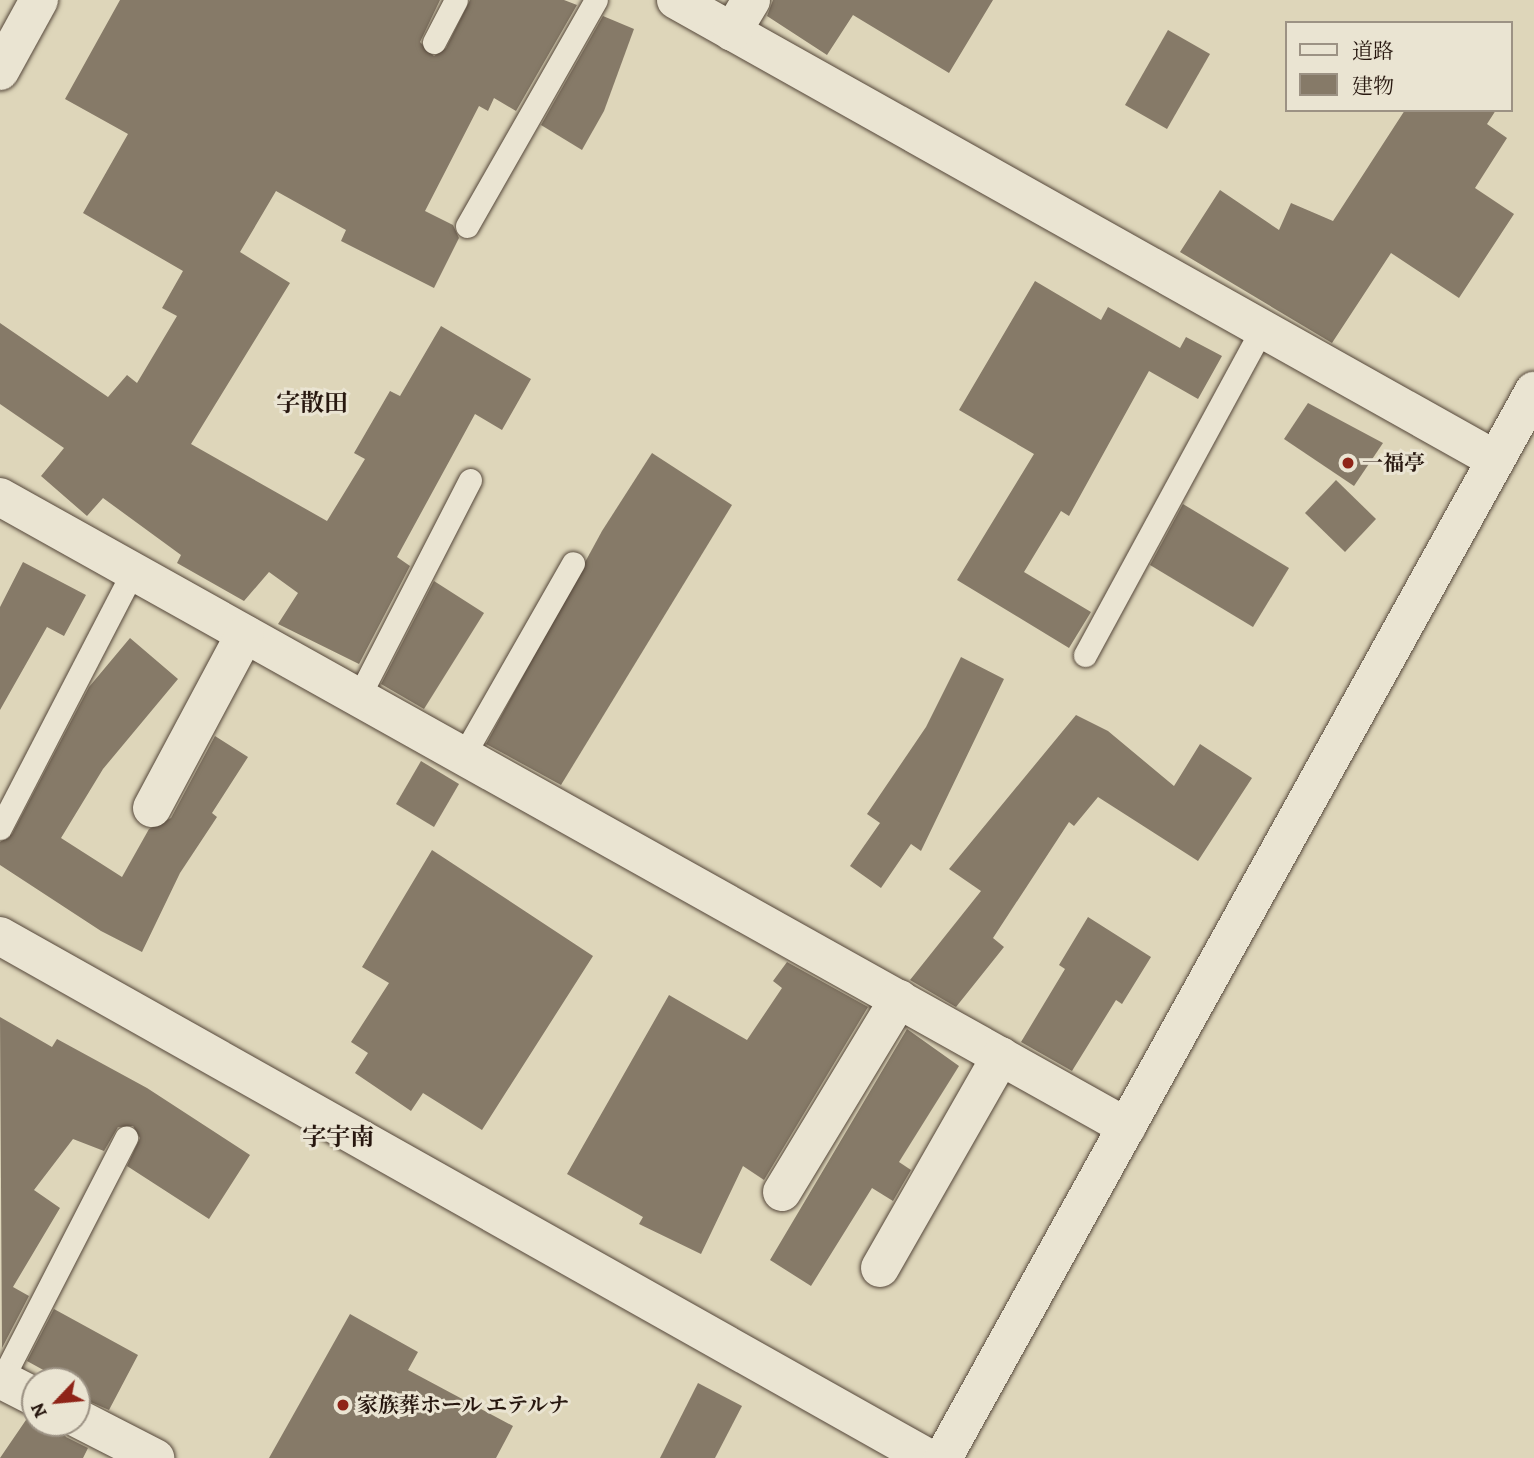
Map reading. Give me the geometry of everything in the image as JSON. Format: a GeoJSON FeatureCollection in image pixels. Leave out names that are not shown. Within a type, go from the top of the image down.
{"type":"FeatureCollection","features":[{"type":"Feature","properties":{"kind":"street"},"geometry":{"type":"LineString","coordinates":[[0,71],[39,0]]}},
{"type":"Feature","properties":{"kind":"street"},"geometry":{"type":"LineString","coordinates":[[676,0],[742,16],[1262,329],[1496,460]]}},
{"type":"Feature","properties":{"kind":"street"},"geometry":{"type":"LineString","coordinates":[[943,1458],[1534,391]]}},
{"type":"Feature","properties":{"kind":"street"},"geometry":{"type":"LineString","coordinates":[[0,497],[1127,1127]]}},
{"type":"Feature","properties":{"kind":"street"},"geometry":{"type":"LineString","coordinates":[[152,808],[245,634]]}},
{"type":"Feature","properties":{"kind":"street"},"geometry":{"type":"LineString","coordinates":[[0,936],[928,1458]]}},
{"type":"Feature","properties":{"kind":"street"},"geometry":{"type":"LineString","coordinates":[[782,1192],[899,999]]}},
{"type":"Feature","properties":{"kind":"street"},"geometry":{"type":"LineString","coordinates":[[880,1268],[1000,1056]]}},
{"type":"Feature","properties":{"kind":"street"},"geometry":{"type":"LineString","coordinates":[[91,1425],[155,1458]]}},
{"type":"Feature","properties":{"kind":"lane"},"geometry":{"type":"LineString","coordinates":[[434,42],[456,0]]}},
{"type":"Feature","properties":{"kind":"lane"},"geometry":{"type":"LineString","coordinates":[[467,226],[596,0]]}},
{"type":"Feature","properties":{"kind":"lane"},"geometry":{"type":"LineString","coordinates":[[1085,655],[1262,329]]}},
{"type":"Feature","properties":{"kind":"lane"},"geometry":{"type":"LineString","coordinates":[[358,698],[470,480]]}},
{"type":"Feature","properties":{"kind":"lane"},"geometry":{"type":"LineString","coordinates":[[464,756],[572,564]]}},
{"type":"Feature","properties":{"kind":"lane"},"geometry":{"type":"LineString","coordinates":[[0,828],[133,571]]}},
{"type":"Feature","properties":{"kind":"lane"},"geometry":{"type":"LineString","coordinates":[[9,1385],[126,1138]]}},
{"type":"Feature","properties":{"kind":"building"},"geometry":{"type":"Polygon","coordinates":[[[120,0],[440,0],[420,42],[434,56],[446,48],[470,0],[564,0],[577,5],[516,111],[494,98],[488,111],[479,106],[425,211],[453,225],[459,238],[434,288],[341,241],[346,230],[276,191],[240,252],[290,283],[191,444],[327,521],[365,459],[354,453],[390,391],[400,396],[441,326],[531,379],[502,430],[475,414],[397,557],[410,566],[359,664],[278,624],[298,593],[269,572],[244,601],[177,563],[181,555],[103,498],[87,516],[41,476],[64,448],[0,404],[0,323],[108,397],[127,375],[137,383],[177,316],[162,308],[183,271],[83,213],[128,134],[65,99],[120,0]]]}},
{"type":"Feature","properties":{"kind":"building"},"geometry":{"type":"Polygon","coordinates":[[[773,0],[993,0],[949,73],[853,15],[827,55],[767,16],[773,0]]]}},
{"type":"Feature","properties":{"kind":"building"},"geometry":{"type":"Polygon","coordinates":[[[603,16],[634,29],[604,111],[582,150],[541,125],[603,16]]]}},
{"type":"Feature","properties":{"kind":"building"},"geometry":{"type":"Polygon","coordinates":[[[1168,30],[1210,54],[1167,129],[1125,105],[1168,30]]]}},
{"type":"Feature","properties":{"kind":"building"},"geometry":{"type":"Polygon","coordinates":[[[1404,112],[1495,112],[1487,124],[1507,138],[1475,188],[1514,214],[1459,298],[1391,253],[1332,343],[1180,252],[1220,190],[1279,230],[1291,203],[1333,221],[1404,112]]]}},
{"type":"Feature","properties":{"kind":"building"},"geometry":{"type":"Polygon","coordinates":[[[1035,281],[1101,320],[1108,307],[1180,348],[1186,337],[1222,356],[1198,399],[1149,371],[1069,516],[1061,511],[1024,572],[1091,612],[1069,648],[957,580],[1034,454],[959,410],[1035,281]]]}},
{"type":"Feature","properties":{"kind":"building"},"geometry":{"type":"Polygon","coordinates":[[[1308,403],[1383,443],[1354,486],[1284,439],[1308,403]]]}},
{"type":"Feature","properties":{"kind":"building"},"geometry":{"type":"Polygon","coordinates":[[[652,453],[732,505],[561,785],[486,744],[602,531],[652,453]]]}},
{"type":"Feature","properties":{"kind":"building"},"geometry":{"type":"Polygon","coordinates":[[[1336,480],[1376,519],[1345,552],[1305,513],[1336,480]]]}},
{"type":"Feature","properties":{"kind":"building"},"geometry":{"type":"Polygon","coordinates":[[[1183,504],[1289,568],[1253,627],[1150,565],[1183,504]]]}},
{"type":"Feature","properties":{"kind":"building"},"geometry":{"type":"Polygon","coordinates":[[[23,562],[86,595],[64,636],[47,627],[0,710],[0,607],[23,562]]]}},
{"type":"Feature","properties":{"kind":"building"},"geometry":{"type":"Polygon","coordinates":[[[434,581],[484,613],[424,709],[381,684],[434,581]]]}},
{"type":"Feature","properties":{"kind":"building"},"geometry":{"type":"Polygon","coordinates":[[[130,638],[178,679],[103,769],[61,838],[122,877],[149,829],[171,818],[215,736],[248,757],[212,813],[217,817],[180,873],[142,952],[101,931],[0,865],[0,842],[12,834],[89,687],[130,638]]]}},
{"type":"Feature","properties":{"kind":"building"},"geometry":{"type":"Polygon","coordinates":[[[961,657],[1004,679],[921,851],[911,844],[881,888],[850,866],[880,823],[867,814],[926,727],[961,657]]]}},
{"type":"Feature","properties":{"kind":"building"},"geometry":{"type":"Polygon","coordinates":[[[1076,715],[1108,731],[1174,786],[1200,744],[1252,778],[1198,861],[1098,797],[1074,826],[1069,822],[993,938],[1004,947],[956,1007],[910,980],[981,891],[949,869],[1076,715]]]}},
{"type":"Feature","properties":{"kind":"building"},"geometry":{"type":"Polygon","coordinates":[[[421,761],[459,784],[434,827],[396,804],[421,761]]]}},
{"type":"Feature","properties":{"kind":"building"},"geometry":{"type":"Polygon","coordinates":[[[432,850],[593,956],[482,1130],[423,1093],[411,1111],[355,1073],[368,1053],[351,1042],[389,983],[362,967],[432,850]]]}},
{"type":"Feature","properties":{"kind":"building"},"geometry":{"type":"Polygon","coordinates":[[[1088,917],[1151,957],[1122,1004],[1116,1000],[1072,1071],[1021,1042],[1065,969],[1059,965],[1088,917]]]}},
{"type":"Feature","properties":{"kind":"building"},"geometry":{"type":"Polygon","coordinates":[[[787,962],[868,1007],[764,1180],[743,1166],[701,1254],[639,1224],[643,1217],[567,1174],[669,995],[747,1040],[782,988],[773,981],[787,962]]]}},
{"type":"Feature","properties":{"kind":"building"},"geometry":{"type":"Polygon","coordinates":[[[0,1017],[52,1047],[57,1039],[147,1088],[250,1155],[209,1219],[127,1166],[140,1138],[133,1126],[118,1127],[104,1151],[73,1139],[34,1190],[60,1208],[13,1287],[29,1296],[2,1348],[0,1017]]]}},
{"type":"Feature","properties":{"kind":"building"},"geometry":{"type":"Polygon","coordinates":[[[907,1029],[959,1066],[899,1162],[911,1170],[893,1201],[872,1188],[811,1286],[770,1260],[907,1029]]]}},
{"type":"Feature","properties":{"kind":"building"},"geometry":{"type":"Polygon","coordinates":[[[54,1309],[138,1355],[109,1410],[91,1402],[91,1367],[38,1367],[27,1361],[54,1309]]]}},
{"type":"Feature","properties":{"kind":"building"},"geometry":{"type":"Polygon","coordinates":[[[350,1314],[418,1352],[408,1370],[513,1426],[496,1458],[269,1458],[350,1314]]]}},
{"type":"Feature","properties":{"kind":"building"},"geometry":{"type":"Polygon","coordinates":[[[698,1383],[742,1406],[715,1458],[660,1458],[698,1383]]]}},
{"type":"Feature","properties":{"kind":"building"},"geometry":{"type":"Polygon","coordinates":[[[21,1427],[21,1437],[66,1437],[88,1448],[83,1458],[0,1458],[21,1427]]]}},
{"type":"Feature","properties":{"kind":"place","name":"一福亭"},"geometry":{"type":"Point","coordinates":[1348,463]}},
{"type":"Feature","properties":{"kind":"place","name":"家族葬ホール エテルナ"},"geometry":{"type":"Point","coordinates":[343,1405]}},
{"type":"Feature","properties":{"kind":"district","name":"字散田"},"geometry":{"type":"Point","coordinates":[312,404]}},
{"type":"Feature","properties":{"kind":"district","name":"字宇南"},"geometry":{"type":"Point","coordinates":[338,1138]}}]}
